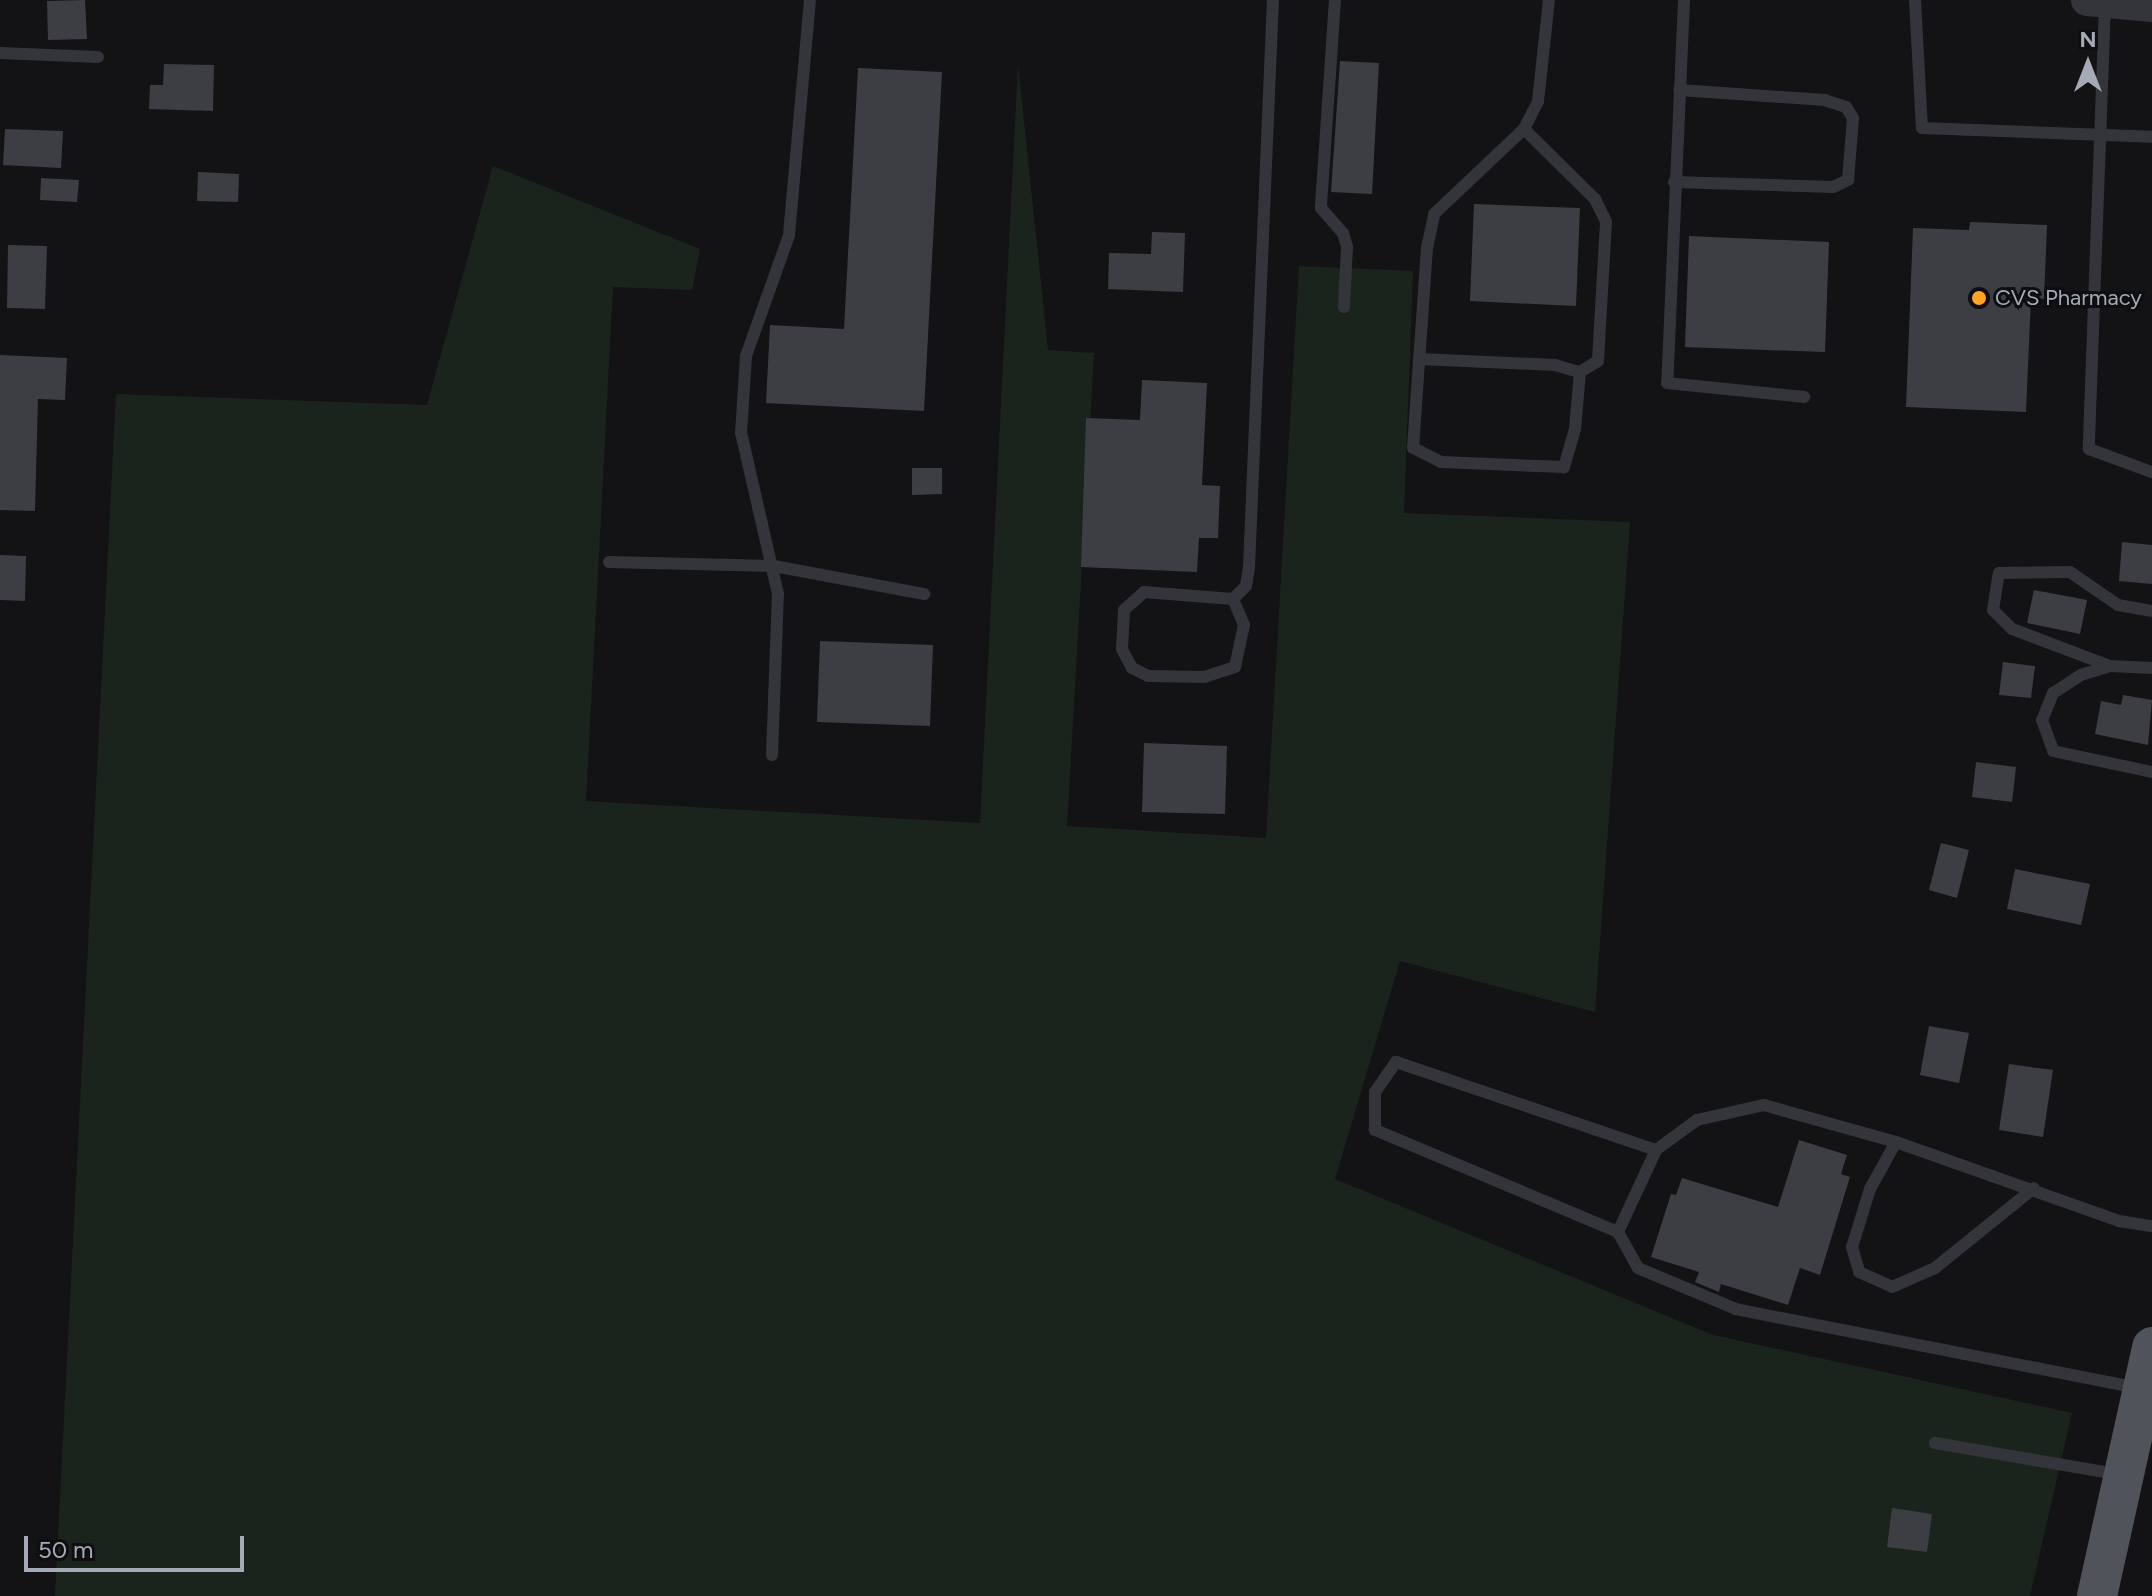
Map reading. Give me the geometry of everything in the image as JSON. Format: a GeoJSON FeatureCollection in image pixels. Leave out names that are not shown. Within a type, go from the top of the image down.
{"type":"FeatureCollection","features":[{"type":"Feature","properties":{"kind":"main road"},"geometry":{"type":"LineString","coordinates":[[2097,1596],[2152,1347]]}},
{"type":"Feature","properties":{"kind":"street"},"geometry":{"type":"LineString","coordinates":[[2096,1],[2152,6]]}},
{"type":"Feature","properties":{"kind":"lane"},"geometry":{"type":"LineString","coordinates":[[772,755],[778,594],[741,433],[746,356],[789,235],[810,0]]}},
{"type":"Feature","properties":{"kind":"lane"},"geometry":{"type":"LineString","coordinates":[[1233,599],[1246,586],[1249,567],[1273,0]]}},
{"type":"Feature","properties":{"kind":"lane"},"geometry":{"type":"LineString","coordinates":[[1335,0],[1321,208],[1343,233],[1347,247],[1344,307]]}},
{"type":"Feature","properties":{"kind":"lane"},"geometry":{"type":"LineString","coordinates":[[1549,0],[1538,101],[1524,129],[1434,214],[1413,448],[1441,462],[1564,467],[1575,429],[1580,372]]}},
{"type":"Feature","properties":{"kind":"lane"},"geometry":{"type":"LineString","coordinates":[[1684,0],[1667,383],[1804,397]]}},
{"type":"Feature","properties":{"kind":"lane"},"geometry":{"type":"LineString","coordinates":[[1915,0],[1922,128],[2099,132],[2152,137]]}},
{"type":"Feature","properties":{"kind":"lane"},"geometry":{"type":"LineString","coordinates":[[2096,1],[2099,132],[2089,449],[2152,472]]}},
{"type":"Feature","properties":{"kind":"lane"},"geometry":{"type":"LineString","coordinates":[[0,53],[98,57]]}},
{"type":"Feature","properties":{"kind":"lane"},"geometry":{"type":"LineString","coordinates":[[1674,182],[1833,187],[1848,180],[1853,118],[1846,107],[1825,100],[1679,90]]}},
{"type":"Feature","properties":{"kind":"lane"},"geometry":{"type":"LineString","coordinates":[[1419,359],[1555,365],[1580,372],[1598,361],[1606,222],[1595,199],[1524,129]]}},
{"type":"Feature","properties":{"kind":"lane"},"geometry":{"type":"LineString","coordinates":[[609,562],[774,566],[924,594]]}},
{"type":"Feature","properties":{"kind":"lane"},"geometry":{"type":"LineString","coordinates":[[2152,611],[2118,605],[2070,572],[1999,573],[1993,610],[2012,629],[2110,666],[2152,668]]}},
{"type":"Feature","properties":{"kind":"lane"},"geometry":{"type":"LineString","coordinates":[[1144,592],[1187,592],[1233,599],[1244,625],[1235,667],[1222,675],[1148,676],[1126,660],[1121,634],[1124,610],[1132,598],[1144,592]]}},
{"type":"Feature","properties":{"kind":"lane"},"geometry":{"type":"LineString","coordinates":[[2110,666],[2081,675],[2053,693],[2042,720],[2053,751],[2152,772]]}},
{"type":"Feature","properties":{"kind":"lane"},"geometry":{"type":"LineString","coordinates":[[1656,1150],[1396,1062],[1375,1092],[1375,1130],[1618,1232],[1638,1268],[1736,1309],[2143,1388]]}},
{"type":"Feature","properties":{"kind":"lane"},"geometry":{"type":"LineString","coordinates":[[1618,1232],[1656,1150],[1697,1120],[1764,1105],[1896,1142],[2034,1188],[2119,1221],[2152,1226]]}},
{"type":"Feature","properties":{"kind":"lane"},"geometry":{"type":"LineString","coordinates":[[1896,1142],[1870,1189],[1852,1247],[1859,1272],[1892,1287],[1935,1268],[2034,1188]]}},
{"type":"Feature","properties":{"kind":"lane"},"geometry":{"type":"LineString","coordinates":[[1935,1443],[2124,1475]]}},
{"type":"Feature","properties":{"kind":"shaded area"},"geometry":{"type":"Polygon","coordinates":[[[1018,65],[1048,350],[1094,353],[1067,826],[1266,838],[1299,266],[1413,271],[1404,513],[1630,522],[1595,1012],[1400,961],[1335,1179],[1713,1335],[2072,1413],[2030,1596],[55,1596],[116,394],[427,405],[493,166],[700,249],[692,290],[613,287],[586,801],[980,823],[1018,65]]]}},
{"type":"Feature","properties":{"kind":"building"},"geometry":{"type":"Polygon","coordinates":[[[85,0],[87,39],[48,40],[47,1],[85,0]]]}},
{"type":"Feature","properties":{"kind":"building"},"geometry":{"type":"Polygon","coordinates":[[[1340,61],[1379,63],[1372,194],[1331,192],[1340,61]]]}},
{"type":"Feature","properties":{"kind":"building"},"geometry":{"type":"Polygon","coordinates":[[[164,64],[214,65],[213,111],[149,109],[150,85],[163,85],[164,64]]]}},
{"type":"Feature","properties":{"kind":"building"},"geometry":{"type":"Polygon","coordinates":[[[858,68],[942,72],[924,411],[766,403],[770,325],[844,329],[858,68]]]}},
{"type":"Feature","properties":{"kind":"building"},"geometry":{"type":"Polygon","coordinates":[[[5,129],[63,131],[61,168],[3,165],[5,129]]]}},
{"type":"Feature","properties":{"kind":"building"},"geometry":{"type":"Polygon","coordinates":[[[198,172],[239,174],[238,202],[197,201],[198,172]]]}},
{"type":"Feature","properties":{"kind":"building"},"geometry":{"type":"Polygon","coordinates":[[[41,178],[79,180],[77,202],[40,200],[41,178]]]}},
{"type":"Feature","properties":{"kind":"building"},"geometry":{"type":"Polygon","coordinates":[[[1474,204],[1580,208],[1576,306],[1470,301],[1474,204]]]}},
{"type":"Feature","properties":{"kind":"building"},"geometry":{"type":"Polygon","coordinates":[[[1970,222],[2047,225],[2044,299],[2031,298],[2026,412],[1906,407],[1913,228],[1969,230],[1970,222]]]}},
{"type":"Feature","properties":{"kind":"building"},"geometry":{"type":"Polygon","coordinates":[[[1152,232],[1185,233],[1183,292],[1108,289],[1109,253],[1151,254],[1152,232]]]}},
{"type":"Feature","properties":{"kind":"building"},"geometry":{"type":"Polygon","coordinates":[[[1689,236],[1829,242],[1825,352],[1685,347],[1689,236]]]}},
{"type":"Feature","properties":{"kind":"building"},"geometry":{"type":"Polygon","coordinates":[[[8,245],[47,246],[45,309],[7,308],[8,245]]]}},
{"type":"Feature","properties":{"kind":"building"},"geometry":{"type":"Polygon","coordinates":[[[0,355],[67,358],[65,400],[38,399],[35,511],[0,510],[0,355]]]}},
{"type":"Feature","properties":{"kind":"building"},"geometry":{"type":"Polygon","coordinates":[[[1142,380],[1207,383],[1202,485],[1220,486],[1218,538],[1199,538],[1197,572],[1081,567],[1086,418],[1140,420],[1142,380]]]}},
{"type":"Feature","properties":{"kind":"building"},"geometry":{"type":"Polygon","coordinates":[[[912,468],[942,468],[942,494],[912,495],[912,468]]]}},
{"type":"Feature","properties":{"kind":"building"},"geometry":{"type":"Polygon","coordinates":[[[2122,542],[2152,545],[2152,584],[2119,581],[2122,542]]]}},
{"type":"Feature","properties":{"kind":"building"},"geometry":{"type":"Polygon","coordinates":[[[0,555],[26,556],[25,601],[0,600],[0,555]]]}},
{"type":"Feature","properties":{"kind":"building"},"geometry":{"type":"Polygon","coordinates":[[[2034,590],[2087,600],[2080,634],[2027,623],[2034,590]]]}},
{"type":"Feature","properties":{"kind":"building"},"geometry":{"type":"Polygon","coordinates":[[[820,641],[933,645],[930,726],[817,722],[820,641]]]}},
{"type":"Feature","properties":{"kind":"building"},"geometry":{"type":"Polygon","coordinates":[[[2003,662],[2035,666],[2031,698],[1999,695],[2003,662]]]}},
{"type":"Feature","properties":{"kind":"building"},"geometry":{"type":"Polygon","coordinates":[[[2123,695],[2152,700],[2148,745],[2095,734],[2101,701],[2121,705],[2123,695]]]}},
{"type":"Feature","properties":{"kind":"building"},"geometry":{"type":"Polygon","coordinates":[[[1144,743],[1227,746],[1225,814],[1142,812],[1144,743]]]}},
{"type":"Feature","properties":{"kind":"building"},"geometry":{"type":"Polygon","coordinates":[[[1976,762],[2016,767],[2012,802],[1972,797],[1976,762]]]}},
{"type":"Feature","properties":{"kind":"building"},"geometry":{"type":"Polygon","coordinates":[[[1941,843],[1969,850],[1957,898],[1929,890],[1941,843]]]}},
{"type":"Feature","properties":{"kind":"building"},"geometry":{"type":"Polygon","coordinates":[[[2015,869],[2090,884],[2081,925],[2007,909],[2015,869]]]}},
{"type":"Feature","properties":{"kind":"building"},"geometry":{"type":"Polygon","coordinates":[[[1929,1026],[1969,1033],[1959,1083],[1920,1075],[1929,1026]]]}},
{"type":"Feature","properties":{"kind":"building"},"geometry":{"type":"Polygon","coordinates":[[[2009,1064],[2053,1070],[2043,1137],[1999,1130],[2009,1064]]]}},
{"type":"Feature","properties":{"kind":"building"},"geometry":{"type":"Polygon","coordinates":[[[1799,1140],[1847,1155],[1841,1174],[1850,1177],[1820,1275],[1800,1268],[1788,1305],[1721,1284],[1719,1292],[1695,1282],[1699,1272],[1651,1257],[1671,1194],[1676,1195],[1682,1178],[1778,1207],[1799,1140]]]}},
{"type":"Feature","properties":{"kind":"building"},"geometry":{"type":"Polygon","coordinates":[[[1892,1508],[1932,1514],[1927,1552],[1887,1547],[1892,1508]]]}},
{"type":"Feature","properties":{"kind":"place","name":"CVS Pharmacy"},"geometry":{"type":"Point","coordinates":[1979,298]}}]}
